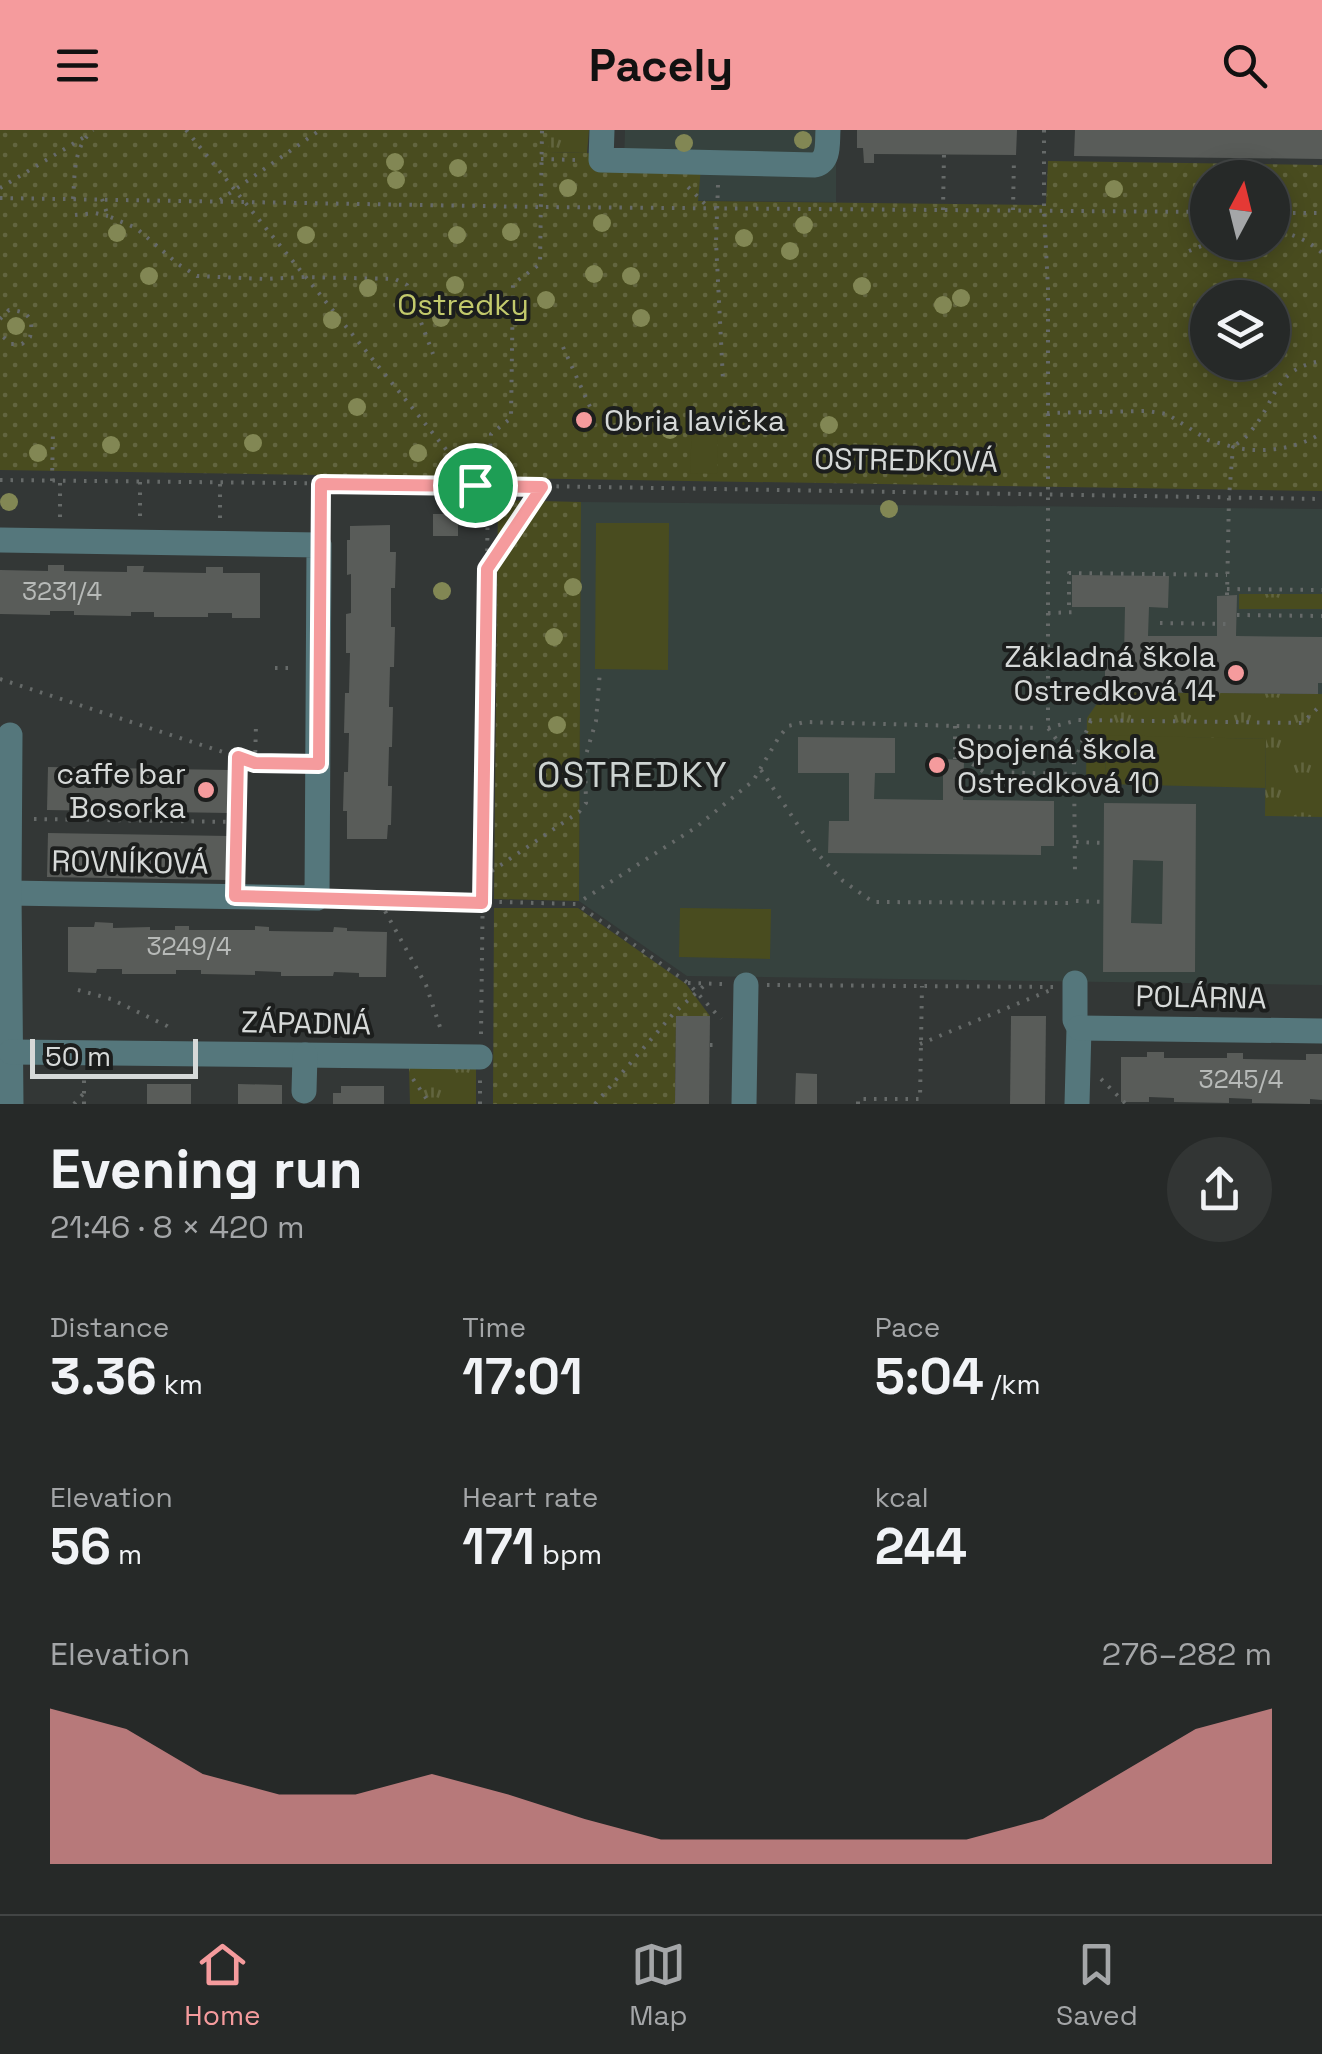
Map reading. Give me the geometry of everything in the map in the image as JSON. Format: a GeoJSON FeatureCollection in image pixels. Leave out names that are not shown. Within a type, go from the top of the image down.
{"type":"FeatureCollection","features":[{"type":"Feature","properties":{"kind":"street"},"geometry":{"type":"LineString","coordinates":[[602,130],[602,160],[815,165],[825,159],[828,130]]}},
{"type":"Feature","properties":{"kind":"street"},"geometry":{"type":"LineString","coordinates":[[0,540],[319,544],[317,898]]}},
{"type":"Feature","properties":{"kind":"street"},"geometry":{"type":"LineString","coordinates":[[10,735],[11,1104]]}},
{"type":"Feature","properties":{"kind":"street","name":"ROVNÍKOVÁ"},"geometry":{"type":"LineString","coordinates":[[8,893],[317,898]]}},
{"type":"Feature","properties":{"kind":"street"},"geometry":{"type":"LineString","coordinates":[[1075,983],[1075,1020],[1079,1028],[1077,1104]]}},
{"type":"Feature","properties":{"kind":"street"},"geometry":{"type":"LineString","coordinates":[[744,1104],[746,985]]}},
{"type":"Feature","properties":{"kind":"street","name":"POLÁRNA"},"geometry":{"type":"LineString","coordinates":[[1079,1028],[1322,1031]]}},
{"type":"Feature","properties":{"kind":"street","name":"ZÁPADNÁ"},"geometry":{"type":"LineString","coordinates":[[12,1052],[480,1057]]}},
{"type":"Feature","properties":{"kind":"street"},"geometry":{"type":"LineString","coordinates":[[304,1091],[305,1055]]}},
{"type":"Feature","properties":{"kind":"path"},"geometry":{"type":"LineString","coordinates":[[0,188],[93,130]]}},
{"type":"Feature","properties":{"kind":"path"},"geometry":{"type":"LineString","coordinates":[[186,130],[475,485]]}},
{"type":"Feature","properties":{"kind":"path"},"geometry":{"type":"LineString","coordinates":[[220,200],[320,130]]}},
{"type":"Feature","properties":{"kind":"path"},"geometry":{"type":"LineString","coordinates":[[480,1057],[491,434],[511,418],[513,284],[540,264],[542,130]]}},
{"type":"Feature","properties":{"kind":"path"},"geometry":{"type":"LineString","coordinates":[[1046,131],[1048,728],[1074,763]]}},
{"type":"Feature","properties":{"kind":"path"},"geometry":{"type":"LineString","coordinates":[[73,198],[77,155],[86,136]]}},
{"type":"Feature","properties":{"kind":"path"},"geometry":{"type":"LineString","coordinates":[[943,210],[944,154]]}},
{"type":"Feature","properties":{"kind":"path"},"geometry":{"type":"LineString","coordinates":[[1014,158],[1014,210]]}},
{"type":"Feature","properties":{"kind":"path"},"geometry":{"type":"LineString","coordinates":[[541,159],[602,160]]}},
{"type":"Feature","properties":{"kind":"path"},"geometry":{"type":"LineString","coordinates":[[0,198],[1190,212]]}},
{"type":"Feature","properties":{"kind":"path"},"geometry":{"type":"LineString","coordinates":[[102,199],[108,216]]}},
{"type":"Feature","properties":{"kind":"path"},"geometry":{"type":"LineString","coordinates":[[716,208],[723,380]]}},
{"type":"Feature","properties":{"kind":"path"},"geometry":{"type":"LineString","coordinates":[[1290,212],[1322,213]]}},
{"type":"Feature","properties":{"kind":"path"},"geometry":{"type":"LineString","coordinates":[[75,215],[96,213],[136,228],[198,276],[395,279],[407,285],[433,354]]}},
{"type":"Feature","properties":{"kind":"path"},"geometry":{"type":"LineString","coordinates":[[1290,235],[1322,252]]}},
{"type":"Feature","properties":{"kind":"path"},"geometry":{"type":"LineString","coordinates":[[0,318],[9,310],[21,310],[30,318],[32,328],[30,338],[22,344],[11,344],[0,334]]}},
{"type":"Feature","properties":{"kind":"path"},"geometry":{"type":"LineString","coordinates":[[564,347],[591,408]]}},
{"type":"Feature","properties":{"kind":"path"},"geometry":{"type":"LineString","coordinates":[[1232,447],[1250,434],[1285,377],[1302,364],[1322,361]]}},
{"type":"Feature","properties":{"kind":"path"},"geometry":{"type":"LineString","coordinates":[[1048,413],[1167,414],[1208,440],[1250,451],[1280,448],[1322,433]]}},
{"type":"Feature","properties":{"kind":"path"},"geometry":{"type":"LineString","coordinates":[[52,481],[53,430]]}},
{"type":"Feature","properties":{"kind":"path"},"geometry":{"type":"LineString","coordinates":[[1232,447],[1227,592],[1322,590]]}},
{"type":"Feature","properties":{"kind":"path"},"geometry":{"type":"LineString","coordinates":[[0,480],[475,485]]}},
{"type":"Feature","properties":{"kind":"path"},"geometry":{"type":"LineString","coordinates":[[60,481],[60,541]]}},
{"type":"Feature","properties":{"kind":"path"},"geometry":{"type":"LineString","coordinates":[[140,482],[140,542]]}},
{"type":"Feature","properties":{"kind":"path"},"geometry":{"type":"LineString","coordinates":[[220,482],[220,543]]}},
{"type":"Feature","properties":{"kind":"path"},"geometry":{"type":"LineString","coordinates":[[319,544],[321,484]]}},
{"type":"Feature","properties":{"kind":"path","name":"OSTREDKOVÁ"},"geometry":{"type":"LineString","coordinates":[[475,485],[1322,499]]}},
{"type":"Feature","properties":{"kind":"path"},"geometry":{"type":"LineString","coordinates":[[487,569],[542,487]]}},
{"type":"Feature","properties":{"kind":"path"},"geometry":{"type":"LineString","coordinates":[[1069,605],[1070,573],[1228,575]]}},
{"type":"Feature","properties":{"kind":"path"},"geometry":{"type":"LineString","coordinates":[[1048,612],[1078,612]]}},
{"type":"Feature","properties":{"kind":"path"},"geometry":{"type":"LineString","coordinates":[[1237,615],[1322,616]]}},
{"type":"Feature","properties":{"kind":"path"},"geometry":{"type":"LineString","coordinates":[[1160,623],[1226,624]]}},
{"type":"Feature","properties":{"kind":"path"},"geometry":{"type":"LineString","coordinates":[[483,878],[580,812],[586,803],[584,758],[596,721],[600,672]]}},
{"type":"Feature","properties":{"kind":"path"},"geometry":{"type":"LineString","coordinates":[[0,679],[255,763],[319,764]]}},
{"type":"Feature","properties":{"kind":"path"},"geometry":{"type":"LineString","coordinates":[[1048,728],[1078,720],[1302,723],[1322,704]]}},
{"type":"Feature","properties":{"kind":"path"},"geometry":{"type":"LineString","coordinates":[[1075,875],[1074,763],[1092,720]]}},
{"type":"Feature","properties":{"kind":"path"},"geometry":{"type":"LineString","coordinates":[[584,899],[695,828],[753,781],[778,736],[788,726],[805,722],[1038,728]]}},
{"type":"Feature","properties":{"kind":"path"},"geometry":{"type":"LineString","coordinates":[[255,763],[256,724]]}},
{"type":"Feature","properties":{"kind":"path"},"geometry":{"type":"LineString","coordinates":[[955,726],[955,756],[984,772],[1074,774]]}},
{"type":"Feature","properties":{"kind":"path"},"geometry":{"type":"LineString","coordinates":[[235,896],[238,757]]}},
{"type":"Feature","properties":{"kind":"path"},"geometry":{"type":"LineString","coordinates":[[760,770],[816,852],[843,881],[873,902],[1104,902]]}},
{"type":"Feature","properties":{"kind":"path"},"geometry":{"type":"LineString","coordinates":[[10,818],[237,822]]}},
{"type":"Feature","properties":{"kind":"path"},"geometry":{"type":"LineString","coordinates":[[1076,842],[1104,843]]}},
{"type":"Feature","properties":{"kind":"path"},"geometry":{"type":"LineString","coordinates":[[317,898],[577,904],[688,983],[745,1046]]}},
{"type":"Feature","properties":{"kind":"path"},"geometry":{"type":"LineString","coordinates":[[379,900],[426,985],[441,1025],[446,1057]]}},
{"type":"Feature","properties":{"kind":"path"},"geometry":{"type":"LineString","coordinates":[[688,983],[1058,987],[920,1044]]}},
{"type":"Feature","properties":{"kind":"path"},"geometry":{"type":"LineString","coordinates":[[595,1104],[673,1014],[706,983]]}},
{"type":"Feature","properties":{"kind":"path"},"geometry":{"type":"LineString","coordinates":[[858,1104],[858,1099],[920,1099],[922,985]]}},
{"type":"Feature","properties":{"kind":"path"},"geometry":{"type":"LineString","coordinates":[[78,990],[167,1026],[183,1039],[192,1054]]}},
{"type":"Feature","properties":{"kind":"path"},"geometry":{"type":"LineString","coordinates":[[74,1104],[84,1092]]}},
{"type":"Feature","properties":{"kind":"shaded area"},"geometry":{"type":"Polygon","coordinates":[[[625,130],[836,130],[836,202],[623,200],[625,130]]]}},
{"type":"Feature","properties":{"kind":"shaded area"},"geometry":{"type":"Polygon","coordinates":[[[581,502],[1322,509],[1322,985],[687,976],[579,901],[581,502]]]}},
{"type":"Feature","properties":{"kind":"green space","name":"Ostredky"},"geometry":{"type":"Polygon","coordinates":[[[0,130],[548,130],[549,152],[701,167],[698,201],[1046,205],[1048,161],[1190,163],[1190,260],[1290,260],[1290,165],[1322,165],[1322,491],[0,470],[0,130]]]}},
{"type":"Feature","properties":{"kind":"green space"},"geometry":{"type":"Polygon","coordinates":[[[548,130],[589,130],[587,153],[548,152],[548,130]]]}},
{"type":"Feature","properties":{"kind":"green space"},"geometry":{"type":"Polygon","coordinates":[[[692,425],[718,426],[717,474],[690,473],[692,425]]]}},
{"type":"Feature","properties":{"kind":"green space"},"geometry":{"type":"Polygon","coordinates":[[[498,500],[581,502],[579,901],[494,899],[498,500]]]}},
{"type":"Feature","properties":{"kind":"green space"},"geometry":{"type":"Polygon","coordinates":[[[596,523],[669,523],[668,670],[595,669],[596,523]]]}},
{"type":"Feature","properties":{"kind":"green space"},"geometry":{"type":"Polygon","coordinates":[[[1239,594],[1322,594],[1322,609],[1239,609],[1239,594]]]}},
{"type":"Feature","properties":{"kind":"green space"},"geometry":{"type":"Polygon","coordinates":[[[1105,692],[1322,694],[1322,817],[1265,816],[1266,739],[1106,736],[1105,784],[1086,782],[1087,718],[1105,692]]]}},
{"type":"Feature","properties":{"kind":"green space"},"geometry":{"type":"Polygon","coordinates":[[[1106,735],[1266,739],[1265,788],[1105,784],[1106,735]]]}},
{"type":"Feature","properties":{"kind":"green space"},"geometry":{"type":"Polygon","coordinates":[[[494,908],[578,908],[686,984],[710,1016],[676,1016],[675,1104],[493,1104],[494,908]]]}},
{"type":"Feature","properties":{"kind":"green space"},"geometry":{"type":"Polygon","coordinates":[[[680,908],[771,909],[770,959],[679,957],[680,908]]]}},
{"type":"Feature","properties":{"kind":"green space"},"geometry":{"type":"Polygon","coordinates":[[[409,1067],[476,1068],[476,1104],[410,1104],[409,1067]]]}},
{"type":"Feature","properties":{"kind":"building"},"geometry":{"type":"Polygon","coordinates":[[[857,130],[1017,130],[1016,155],[874,154],[874,163],[864,163],[863,148],[857,148],[857,130]]]}},
{"type":"Feature","properties":{"kind":"building"},"geometry":{"type":"Polygon","coordinates":[[[1075,130],[1322,130],[1322,159],[1074,156],[1075,130]]]}},
{"type":"Feature","properties":{"kind":"building"},"geometry":{"type":"Polygon","coordinates":[[[433,514],[458,514],[458,536],[433,536],[433,514]]]}},
{"type":"Feature","properties":{"kind":"building"},"geometry":{"type":"Polygon","coordinates":[[[390,525],[390,552],[396,552],[395,588],[391,588],[391,627],[395,627],[389,707],[393,707],[388,786],[392,786],[391,825],[387,839],[347,839],[347,811],[343,811],[349,733],[344,733],[350,653],[346,653],[346,614],[351,613],[351,574],[347,575],[347,540],[350,526],[390,525]]]}},
{"type":"Feature","properties":{"kind":"building"},"geometry":{"type":"Polygon","coordinates":[[[48,565],[64,565],[64,571],[127,572],[127,566],[144,566],[143,572],[206,573],[206,567],[223,567],[223,573],[260,573],[260,618],[232,618],[232,613],[208,613],[208,617],[154,617],[154,612],[131,612],[131,616],[74,615],[74,611],[50,611],[50,615],[0,614],[0,570],[48,571],[48,565]]]}},
{"type":"Feature","properties":{"kind":"building"},"geometry":{"type":"Polygon","coordinates":[[[1072,575],[1169,576],[1168,608],[1149,607],[1148,636],[1217,636],[1217,596],[1237,595],[1236,636],[1322,637],[1322,683],[1318,683],[1318,694],[1105,692],[1105,656],[1124,657],[1125,607],[1072,607],[1072,575]]]}},
{"type":"Feature","properties":{"kind":"building"},"geometry":{"type":"Polygon","coordinates":[[[798,737],[895,738],[895,773],[875,773],[874,799],[943,800],[943,759],[964,760],[963,800],[1054,801],[1054,846],[1041,846],[1041,855],[828,853],[829,821],[849,821],[849,773],[798,773],[798,737]]]}},
{"type":"Feature","properties":{"kind":"building"},"geometry":{"type":"Polygon","coordinates":[[[48,767],[229,770],[228,813],[47,810],[48,767]]]}},
{"type":"Feature","properties":{"kind":"building"},"geometry":{"type":"Polygon","coordinates":[[[1104,803],[1196,804],[1195,972],[1103,972],[1104,803]],[[1133,860],[1131,923],[1162,924],[1163,861],[1133,860]]]}},
{"type":"Feature","properties":{"kind":"building"},"geometry":{"type":"Polygon","coordinates":[[[48,833],[229,836],[228,880],[47,877],[48,833]]]}},
{"type":"Feature","properties":{"kind":"building"},"geometry":{"type":"Polygon","coordinates":[[[95,922],[113,923],[113,928],[150,930],[189,926],[189,930],[255,930],[255,926],[269,927],[269,931],[333,932],[334,927],[387,932],[386,977],[334,972],[333,976],[281,976],[281,972],[255,971],[255,975],[201,974],[201,970],[176,970],[176,974],[122,974],[122,969],[68,972],[68,927],[94,927],[95,922]]]}},
{"type":"Feature","properties":{"kind":"building"},"geometry":{"type":"Polygon","coordinates":[[[676,1016],[710,1016],[709,1104],[675,1104],[676,1016]]]}},
{"type":"Feature","properties":{"kind":"building"},"geometry":{"type":"Polygon","coordinates":[[[1011,1016],[1046,1016],[1045,1104],[1010,1104],[1011,1016]]]}},
{"type":"Feature","properties":{"kind":"building"},"geometry":{"type":"Polygon","coordinates":[[[1147,1052],[1164,1052],[1164,1058],[1227,1058],[1227,1053],[1243,1053],[1243,1059],[1306,1060],[1306,1054],[1322,1054],[1322,1100],[1310,1099],[1310,1104],[1252,1103],[1252,1099],[1229,1098],[1229,1103],[1174,1102],[1174,1098],[1149,1097],[1149,1102],[1121,1102],[1121,1057],[1147,1057],[1147,1052]]]}},
{"type":"Feature","properties":{"kind":"building"},"geometry":{"type":"Polygon","coordinates":[[[796,1073],[817,1074],[817,1104],[795,1104],[796,1073]]]}},
{"type":"Feature","properties":{"kind":"building"},"geometry":{"type":"Polygon","coordinates":[[[147,1084],[191,1084],[191,1104],[147,1104],[147,1084]]]}},
{"type":"Feature","properties":{"kind":"building"},"geometry":{"type":"Polygon","coordinates":[[[238,1084],[282,1085],[282,1104],[238,1104],[238,1084]]]}},
{"type":"Feature","properties":{"kind":"building"},"geometry":{"type":"Polygon","coordinates":[[[341,1086],[384,1086],[384,1104],[333,1104],[333,1093],[341,1093],[341,1086]]]}},
{"type":"Feature","properties":{"kind":"place","name":"Obria lavička"},"geometry":{"type":"Point","coordinates":[584,420]}},
{"type":"Feature","properties":{"kind":"place","name":"Základná škola Ostredková 14"},"geometry":{"type":"Point","coordinates":[1236,673]}},
{"type":"Feature","properties":{"kind":"place","name":"Spojená škola Ostredková 10"},"geometry":{"type":"Point","coordinates":[937,765]}},
{"type":"Feature","properties":{"kind":"place","name":"caffe bar Bosorka"},"geometry":{"type":"Point","coordinates":[206,790]}},
{"type":"Feature","properties":{"kind":"district","name":"OSTREDKY"},"geometry":{"type":"Point","coordinates":[633,775]}},
{"type":"Feature","properties":{"kind":"route"},"geometry":{"type":"LineString","coordinates":[[321,484],[475,485],[542,487],[487,569],[482,903],[235,896],[238,757],[255,763],[319,764],[321,484]]}}]}
